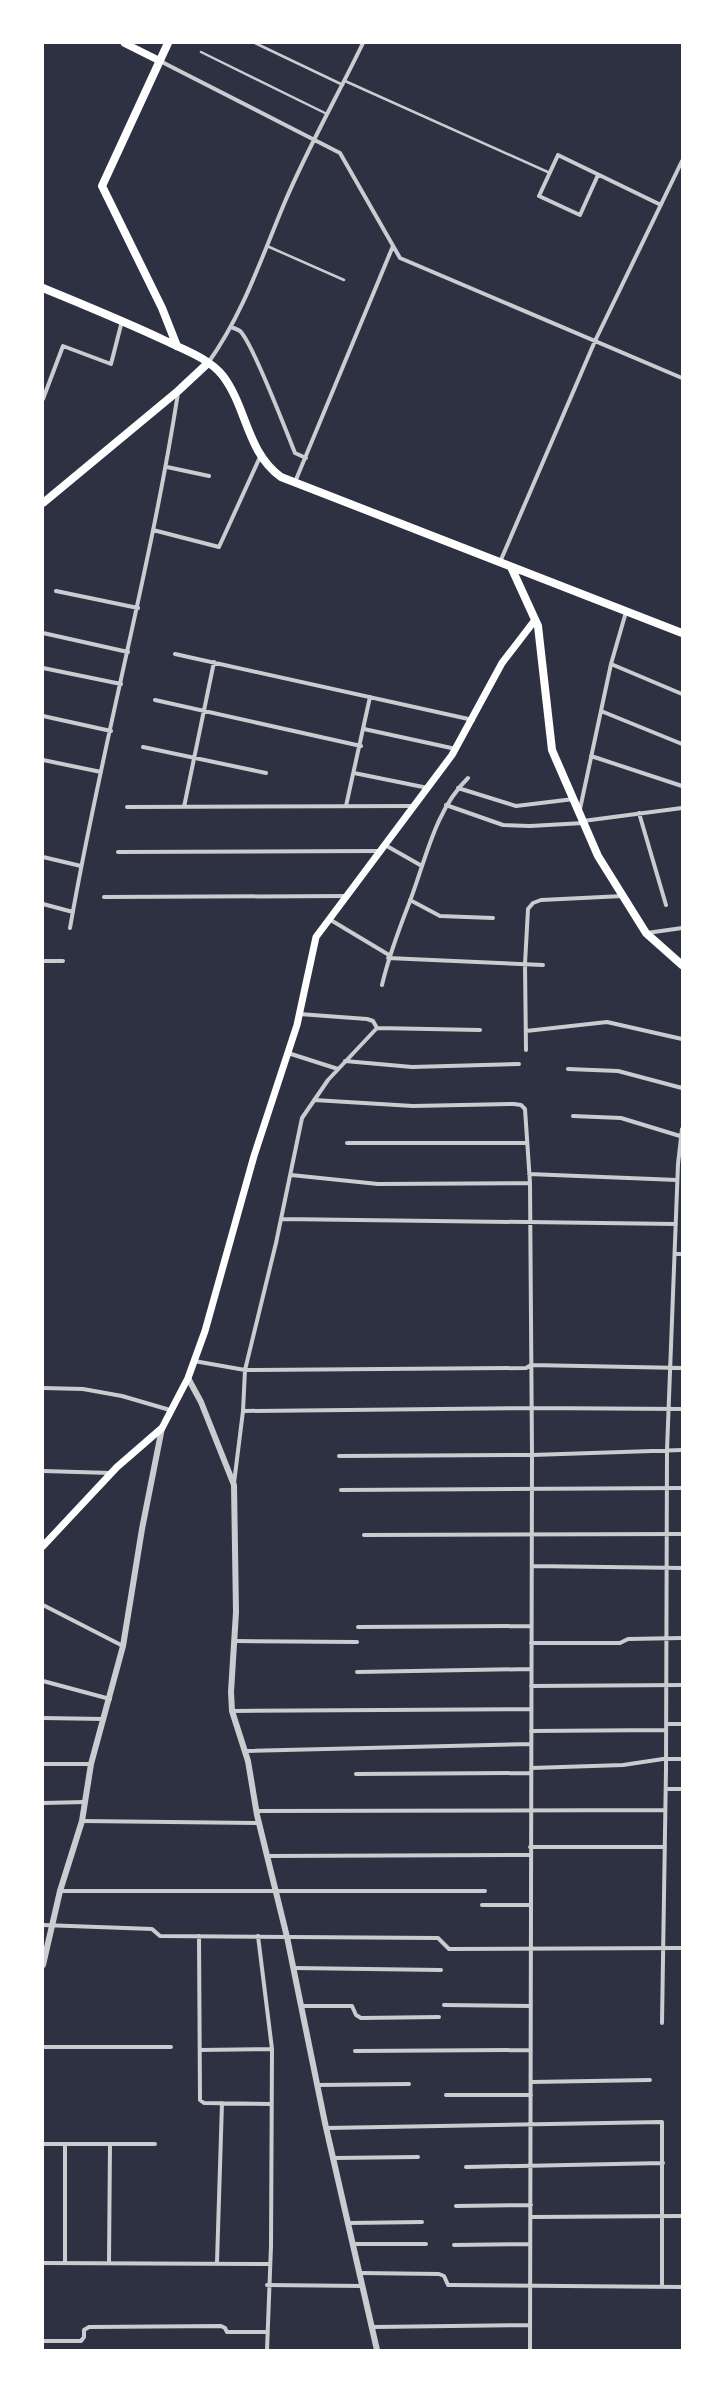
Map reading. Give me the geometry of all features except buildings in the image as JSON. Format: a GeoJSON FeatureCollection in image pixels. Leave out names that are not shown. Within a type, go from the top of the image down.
{"type":"FeatureCollection","features":[{"type":"Feature","properties":{"kind":"main road"},"geometry":{"type":"LineString","coordinates":[[124,43],[160,61]]}},
{"type":"Feature","properties":{"kind":"main road"},"geometry":{"type":"LineString","coordinates":[[168,43],[102,186],[162,308],[177,346]]}},
{"type":"Feature","properties":{"kind":"main road"},"geometry":{"type":"LineString","coordinates":[[43,288],[177,346],[208,363],[222,374],[232,389],[260,457],[269,469],[281,477],[682,633]]}},
{"type":"Feature","properties":{"kind":"main road"},"geometry":{"type":"LineString","coordinates":[[43,503],[178,391],[208,363]]}},
{"type":"Feature","properties":{"kind":"main road"},"geometry":{"type":"LineString","coordinates":[[511,567],[535,620],[552,750],[598,856],[646,933],[681,964]]}},
{"type":"Feature","properties":{"kind":"main road"},"geometry":{"type":"LineString","coordinates":[[43,1546],[111,1473],[162,1428],[170,1410],[188,1378],[205,1331],[254,1156],[288,1053],[299,1014],[316,937],[456,749],[473,720],[502,663],[535,620]]}},
{"type":"Feature","properties":{"kind":"street"},"geometry":{"type":"LineString","coordinates":[[208,363],[231,327],[247,296],[285,203],[314,140],[363,43]]}},
{"type":"Feature","properties":{"kind":"street"},"geometry":{"type":"LineString","coordinates":[[160,61],[340,153],[400,258],[682,378]]}},
{"type":"Feature","properties":{"kind":"street"},"geometry":{"type":"LineString","coordinates":[[598,175],[580,215],[539,196],[558,155],[661,205]]}},
{"type":"Feature","properties":{"kind":"street"},"geometry":{"type":"LineString","coordinates":[[500,562],[507,541],[596,341],[682,161]]}},
{"type":"Feature","properties":{"kind":"street"},"geometry":{"type":"LineString","coordinates":[[295,482],[393,246]]}},
{"type":"Feature","properties":{"kind":"street"},"geometry":{"type":"LineString","coordinates":[[43,399],[63,346],[111,364],[122,321]]}},
{"type":"Feature","properties":{"kind":"street"},"geometry":{"type":"LineString","coordinates":[[231,327],[239,331],[243,336],[254,357],[295,453],[306,458]]}},
{"type":"Feature","properties":{"kind":"street"},"geometry":{"type":"LineString","coordinates":[[70,928],[81,866],[138,608],[167,467],[178,391]]}},
{"type":"Feature","properties":{"kind":"street"},"geometry":{"type":"LineString","coordinates":[[153,530],[219,547],[260,457]]}},
{"type":"Feature","properties":{"kind":"street"},"geometry":{"type":"LineString","coordinates":[[167,467],[209,476]]}},
{"type":"Feature","properties":{"kind":"street"},"geometry":{"type":"LineString","coordinates":[[56,591],[138,608]]}},
{"type":"Feature","properties":{"kind":"street"},"geometry":{"type":"LineString","coordinates":[[579,812],[611,664],[626,611]]}},
{"type":"Feature","properties":{"kind":"street"},"geometry":{"type":"LineString","coordinates":[[43,633],[128,652]]}},
{"type":"Feature","properties":{"kind":"street"},"geometry":{"type":"LineString","coordinates":[[175,654],[473,720]]}},
{"type":"Feature","properties":{"kind":"street"},"geometry":{"type":"LineString","coordinates":[[184,807],[214,662]]}},
{"type":"Feature","properties":{"kind":"street"},"geometry":{"type":"LineString","coordinates":[[611,664],[682,694]]}},
{"type":"Feature","properties":{"kind":"street"},"geometry":{"type":"LineString","coordinates":[[43,668],[121,684]]}},
{"type":"Feature","properties":{"kind":"street"},"geometry":{"type":"LineString","coordinates":[[346,806],[361,746],[370,697]]}},
{"type":"Feature","properties":{"kind":"street"},"geometry":{"type":"LineString","coordinates":[[155,700],[361,746]]}},
{"type":"Feature","properties":{"kind":"street"},"geometry":{"type":"LineString","coordinates":[[601,711],[682,744]]}},
{"type":"Feature","properties":{"kind":"street"},"geometry":{"type":"LineString","coordinates":[[43,716],[111,731]]}},
{"type":"Feature","properties":{"kind":"street"},"geometry":{"type":"LineString","coordinates":[[364,729],[456,749]]}},
{"type":"Feature","properties":{"kind":"street"},"geometry":{"type":"LineString","coordinates":[[143,747],[266,773]]}},
{"type":"Feature","properties":{"kind":"street"},"geometry":{"type":"LineString","coordinates":[[591,756],[682,786]]}},
{"type":"Feature","properties":{"kind":"street"},"geometry":{"type":"LineString","coordinates":[[43,760],[101,772]]}},
{"type":"Feature","properties":{"kind":"street"},"geometry":{"type":"LineString","coordinates":[[354,773],[428,788]]}},
{"type":"Feature","properties":{"kind":"street"},"geometry":{"type":"LineString","coordinates":[[382,985],[388,957],[446,805],[458,788],[468,778]]}},
{"type":"Feature","properties":{"kind":"street"},"geometry":{"type":"LineString","coordinates":[[458,788],[516,806],[574,799]]}},
{"type":"Feature","properties":{"kind":"street"},"geometry":{"type":"LineString","coordinates":[[446,805],[503,825],[530,826],[583,822],[682,808]]}},
{"type":"Feature","properties":{"kind":"street"},"geometry":{"type":"LineString","coordinates":[[127,807],[414,806]]}},
{"type":"Feature","properties":{"kind":"street"},"geometry":{"type":"LineString","coordinates":[[639,813],[666,905]]}},
{"type":"Feature","properties":{"kind":"street"},"geometry":{"type":"LineString","coordinates":[[385,844],[422,866]]}},
{"type":"Feature","properties":{"kind":"street"},"geometry":{"type":"LineString","coordinates":[[118,852],[380,851]]}},
{"type":"Feature","properties":{"kind":"street"},"geometry":{"type":"LineString","coordinates":[[43,856],[81,866]]}},
{"type":"Feature","properties":{"kind":"street"},"geometry":{"type":"LineString","coordinates":[[104,897],[346,896]]}},
{"type":"Feature","properties":{"kind":"street"},"geometry":{"type":"LineString","coordinates":[[526,1050],[526,964],[528,909],[533,903],[550,899],[623,896]]}},
{"type":"Feature","properties":{"kind":"street"},"geometry":{"type":"LineString","coordinates":[[410,900],[440,916],[493,918]]}},
{"type":"Feature","properties":{"kind":"street"},"geometry":{"type":"LineString","coordinates":[[43,904],[73,912]]}},
{"type":"Feature","properties":{"kind":"street"},"geometry":{"type":"LineString","coordinates":[[329,919],[388,957],[543,965]]}},
{"type":"Feature","properties":{"kind":"street"},"geometry":{"type":"LineString","coordinates":[[646,933],[682,928]]}},
{"type":"Feature","properties":{"kind":"street"},"geometry":{"type":"LineString","coordinates":[[43,961],[63,961]]}},
{"type":"Feature","properties":{"kind":"street"},"geometry":{"type":"LineString","coordinates":[[299,1014],[367,1019],[373,1021],[377,1028]]}},
{"type":"Feature","properties":{"kind":"street"},"geometry":{"type":"LineString","coordinates":[[526,1031],[607,1022],[682,1039]]}},
{"type":"Feature","properties":{"kind":"street"},"geometry":{"type":"LineString","coordinates":[[377,2350],[364,2286],[326,2128],[294,1968],[256,1811],[245,1751],[240,1740],[232,1711],[236,1519],[234,1485],[243,1411],[245,1370],[282,1219],[302,1118],[338,1069],[377,1028],[480,1030]]}},
{"type":"Feature","properties":{"kind":"street"},"geometry":{"type":"LineString","coordinates":[[288,1053],[338,1069]]}},
{"type":"Feature","properties":{"kind":"street"},"geometry":{"type":"LineString","coordinates":[[345,1061],[412,1067],[520,1064]]}},
{"type":"Feature","properties":{"kind":"street"},"geometry":{"type":"LineString","coordinates":[[568,1069],[618,1071],[682,1088]]}},
{"type":"Feature","properties":{"kind":"street"},"geometry":{"type":"LineString","coordinates":[[314,1100],[413,1106],[522,1105],[525,1109],[530,1174],[532,1408],[530,1773],[530,2350]]}},
{"type":"Feature","properties":{"kind":"street"},"geometry":{"type":"LineString","coordinates":[[573,1116],[620,1118],[680,1136]]}},
{"type":"Feature","properties":{"kind":"street"},"geometry":{"type":"LineString","coordinates":[[662,2023],[662,1948],[666,1810],[667,1488],[677,1180],[680,1136],[682,1129]]}},
{"type":"Feature","properties":{"kind":"street"},"geometry":{"type":"LineString","coordinates":[[347,1144],[528,1143]]}},
{"type":"Feature","properties":{"kind":"street"},"geometry":{"type":"LineString","coordinates":[[530,1174],[677,1180]]}},
{"type":"Feature","properties":{"kind":"street"},"geometry":{"type":"LineString","coordinates":[[291,1175],[378,1184],[530,1183]]}},
{"type":"Feature","properties":{"kind":"street"},"geometry":{"type":"LineString","coordinates":[[282,1219],[676,1224]]}},
{"type":"Feature","properties":{"kind":"street"},"geometry":{"type":"LineString","coordinates":[[675,1254],[682,1254]]}},
{"type":"Feature","properties":{"kind":"street"},"geometry":{"type":"LineString","coordinates":[[194,1362],[245,1370],[526,1368],[531,1365],[682,1368]]}},
{"type":"Feature","properties":{"kind":"street"},"geometry":{"type":"LineString","coordinates":[[188,1378],[201,1402],[234,1485]]}},
{"type":"Feature","properties":{"kind":"street"},"geometry":{"type":"LineString","coordinates":[[43,1388],[83,1389],[122,1396],[170,1410]]}},
{"type":"Feature","properties":{"kind":"street"},"geometry":{"type":"LineString","coordinates":[[243,1411],[532,1408],[682,1409]]}},
{"type":"Feature","properties":{"kind":"street"},"geometry":{"type":"LineString","coordinates":[[43,1965],[60,1891],[82,1821],[91,1764],[110,1699],[123,1646],[142,1529],[162,1428]]}},
{"type":"Feature","properties":{"kind":"street"},"geometry":{"type":"LineString","coordinates":[[339,1456],[532,1455],[682,1450]]}},
{"type":"Feature","properties":{"kind":"street"},"geometry":{"type":"LineString","coordinates":[[43,1471],[111,1473]]}},
{"type":"Feature","properties":{"kind":"street"},"geometry":{"type":"LineString","coordinates":[[341,1490],[682,1488]]}},
{"type":"Feature","properties":{"kind":"street"},"geometry":{"type":"LineString","coordinates":[[364,1535],[532,1533],[682,1534]]}},
{"type":"Feature","properties":{"kind":"street"},"geometry":{"type":"LineString","coordinates":[[532,1566],[682,1568]]}},
{"type":"Feature","properties":{"kind":"street"},"geometry":{"type":"LineString","coordinates":[[43,1605],[123,1646]]}},
{"type":"Feature","properties":{"kind":"street"},"geometry":{"type":"LineString","coordinates":[[358,1627],[532,1626]]}},
{"type":"Feature","properties":{"kind":"street"},"geometry":{"type":"LineString","coordinates":[[531,1643],[620,1643],[628,1639],[682,1638]]}},
{"type":"Feature","properties":{"kind":"street"},"geometry":{"type":"LineString","coordinates":[[234,1641],[357,1642]]}},
{"type":"Feature","properties":{"kind":"street"},"geometry":{"type":"LineString","coordinates":[[357,1672],[531,1669]]}},
{"type":"Feature","properties":{"kind":"street"},"geometry":{"type":"LineString","coordinates":[[43,1681],[110,1699]]}},
{"type":"Feature","properties":{"kind":"street"},"geometry":{"type":"LineString","coordinates":[[531,1686],[682,1685]]}},
{"type":"Feature","properties":{"kind":"street"},"geometry":{"type":"LineString","coordinates":[[232,1711],[531,1709]]}},
{"type":"Feature","properties":{"kind":"street"},"geometry":{"type":"LineString","coordinates":[[43,1718],[104,1719]]}},
{"type":"Feature","properties":{"kind":"street"},"geometry":{"type":"LineString","coordinates":[[666,1724],[682,1724]]}},
{"type":"Feature","properties":{"kind":"street"},"geometry":{"type":"LineString","coordinates":[[531,1730],[666,1730]]}},
{"type":"Feature","properties":{"kind":"street"},"geometry":{"type":"LineString","coordinates":[[245,1751],[531,1744]]}},
{"type":"Feature","properties":{"kind":"street"},"geometry":{"type":"LineString","coordinates":[[531,1768],[623,1765],[666,1759],[682,1759]]}},
{"type":"Feature","properties":{"kind":"street"},"geometry":{"type":"LineString","coordinates":[[43,1764],[91,1764]]}},
{"type":"Feature","properties":{"kind":"street"},"geometry":{"type":"LineString","coordinates":[[356,1774],[530,1773]]}},
{"type":"Feature","properties":{"kind":"street"},"geometry":{"type":"LineString","coordinates":[[666,1789],[682,1789]]}},
{"type":"Feature","properties":{"kind":"street"},"geometry":{"type":"LineString","coordinates":[[43,1802],[85,1802]]}},
{"type":"Feature","properties":{"kind":"street"},"geometry":{"type":"LineString","coordinates":[[256,1811],[666,1810]]}},
{"type":"Feature","properties":{"kind":"street"},"geometry":{"type":"LineString","coordinates":[[82,1821],[259,1823]]}},
{"type":"Feature","properties":{"kind":"street"},"geometry":{"type":"LineString","coordinates":[[530,1847],[665,1847]]}},
{"type":"Feature","properties":{"kind":"street"},"geometry":{"type":"LineString","coordinates":[[267,1856],[530,1855]]}},
{"type":"Feature","properties":{"kind":"street"},"geometry":{"type":"LineString","coordinates":[[60,1891],[485,1891]]}},
{"type":"Feature","properties":{"kind":"street"},"geometry":{"type":"LineString","coordinates":[[482,1905],[531,1905]]}},
{"type":"Feature","properties":{"kind":"street"},"geometry":{"type":"LineString","coordinates":[[43,1925],[152,1929],[160,1936],[438,1938],[449,1949],[682,1948]]}},
{"type":"Feature","properties":{"kind":"street"},"geometry":{"type":"LineString","coordinates":[[199,1936],[200,2100],[204,2103],[271,2104]]}},
{"type":"Feature","properties":{"kind":"street"},"geometry":{"type":"LineString","coordinates":[[258,1936],[272,2049],[267,2350]]}},
{"type":"Feature","properties":{"kind":"street"},"geometry":{"type":"LineString","coordinates":[[294,1968],[441,1970]]}},
{"type":"Feature","properties":{"kind":"street"},"geometry":{"type":"LineString","coordinates":[[444,2005],[531,2006]]}},
{"type":"Feature","properties":{"kind":"street"},"geometry":{"type":"LineString","coordinates":[[302,2006],[352,2006],[356,2015],[361,2018],[439,2017]]}},
{"type":"Feature","properties":{"kind":"street"},"geometry":{"type":"LineString","coordinates":[[43,2048],[171,2048]]}},
{"type":"Feature","properties":{"kind":"street"},"geometry":{"type":"LineString","coordinates":[[200,2050],[272,2049]]}},
{"type":"Feature","properties":{"kind":"street"},"geometry":{"type":"LineString","coordinates":[[355,2051],[531,2050]]}},
{"type":"Feature","properties":{"kind":"street"},"geometry":{"type":"LineString","coordinates":[[531,2082],[650,2080]]}},
{"type":"Feature","properties":{"kind":"street"},"geometry":{"type":"LineString","coordinates":[[318,2085],[408,2084]]}},
{"type":"Feature","properties":{"kind":"street"},"geometry":{"type":"LineString","coordinates":[[446,2095],[531,2095]]}},
{"type":"Feature","properties":{"kind":"street"},"geometry":{"type":"LineString","coordinates":[[217,2262],[222,2103]]}},
{"type":"Feature","properties":{"kind":"street"},"geometry":{"type":"LineString","coordinates":[[326,2128],[662,2122],[662,2287]]}},
{"type":"Feature","properties":{"kind":"street"},"geometry":{"type":"LineString","coordinates":[[43,2144],[155,2144]]}},
{"type":"Feature","properties":{"kind":"street"},"geometry":{"type":"LineString","coordinates":[[65,2144],[65,2262]]}},
{"type":"Feature","properties":{"kind":"street"},"geometry":{"type":"LineString","coordinates":[[110,2144],[110,2262]]}},
{"type":"Feature","properties":{"kind":"street"},"geometry":{"type":"LineString","coordinates":[[333,2158],[418,2157]]}},
{"type":"Feature","properties":{"kind":"street"},"geometry":{"type":"LineString","coordinates":[[466,2167],[663,2163]]}},
{"type":"Feature","properties":{"kind":"street"},"geometry":{"type":"LineString","coordinates":[[456,2206],[531,2205]]}},
{"type":"Feature","properties":{"kind":"street"},"geometry":{"type":"LineString","coordinates":[[531,2217],[682,2216]]}},
{"type":"Feature","properties":{"kind":"street"},"geometry":{"type":"LineString","coordinates":[[349,2223],[422,2222]]}},
{"type":"Feature","properties":{"kind":"street"},"geometry":{"type":"LineString","coordinates":[[354,2244],[426,2244]]}},
{"type":"Feature","properties":{"kind":"street"},"geometry":{"type":"LineString","coordinates":[[454,2245],[530,2244]]}},
{"type":"Feature","properties":{"kind":"street"},"geometry":{"type":"LineString","coordinates":[[43,2263],[217,2262],[269,2264]]}},
{"type":"Feature","properties":{"kind":"street"},"geometry":{"type":"LineString","coordinates":[[361,2273],[439,2274],[444,2276],[448,2285],[530,2284],[682,2287]]}},
{"type":"Feature","properties":{"kind":"street"},"geometry":{"type":"LineString","coordinates":[[267,2285],[364,2286]]}},
{"type":"Feature","properties":{"kind":"street"},"geometry":{"type":"LineString","coordinates":[[373,2327],[530,2325]]}},
{"type":"Feature","properties":{"kind":"street"},"geometry":{"type":"LineString","coordinates":[[43,2341],[81,2341],[84,2337],[86,2327],[221,2326],[225,2328],[227,2332],[267,2332]]}},
{"type":"Feature","properties":{"kind":"lane"},"geometry":{"type":"LineString","coordinates":[[255,43],[550,173]]}},
{"type":"Feature","properties":{"kind":"lane"},"geometry":{"type":"LineString","coordinates":[[201,52],[327,115]]}},
{"type":"Feature","properties":{"kind":"lane"},"geometry":{"type":"LineString","coordinates":[[267,246],[344,280]]}}]}
